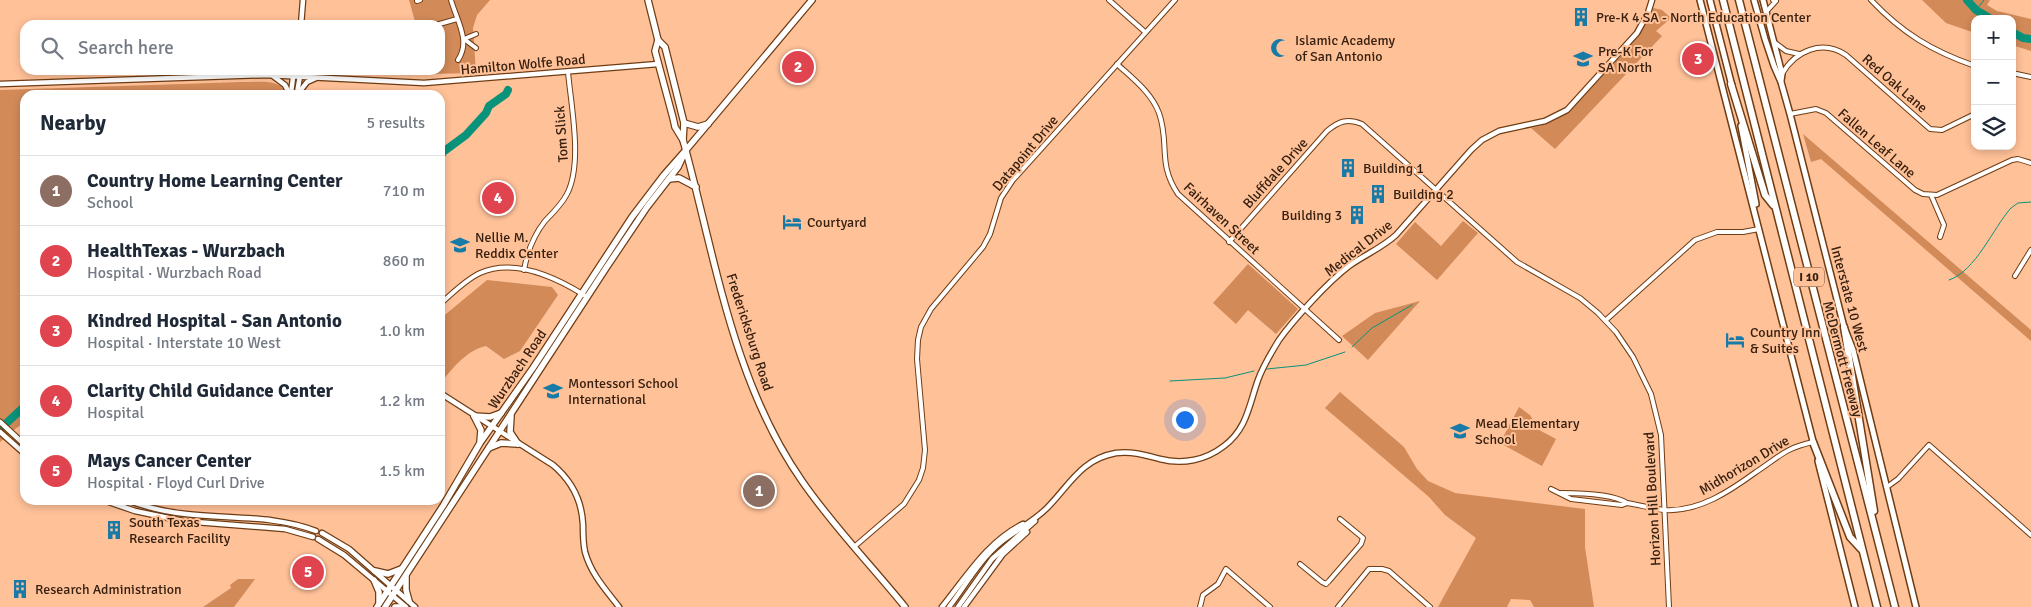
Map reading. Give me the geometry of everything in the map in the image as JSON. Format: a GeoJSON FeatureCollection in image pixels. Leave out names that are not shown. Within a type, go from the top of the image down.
{"type":"FeatureCollection","features":[{"type":"Feature","properties":{"kind":"highway","name":"McDermott Freeway"},"geometry":{"type":"LineString","coordinates":[[1723,0],[1877,607]]}},
{"type":"Feature","properties":{"kind":"highway","name":"McDermott Freeway"},"geometry":{"type":"LineString","coordinates":[[1739,0],[1895,607]]}},
{"type":"Feature","properties":{"kind":"highway"},"geometry":{"type":"LineString","coordinates":[[1731,84],[1765,195],[1775,209]]}},
{"type":"Feature","properties":{"kind":"highway"},"geometry":{"type":"LineString","coordinates":[[1844,326],[1881,554]]}},
{"type":"Feature","properties":{"kind":"highway"},"geometry":{"type":"LineString","coordinates":[[1813,442],[1850,537],[1862,550]]}},
{"type":"Feature","properties":{"kind":"main road","name":"Fredericksburg Road"},"geometry":{"type":"LineString","coordinates":[[648,0],[658,40],[655,50],[658,64],[676,127],[686,150],[737,344],[755,394],[767,420],[802,481],[854,547],[905,607]]}},
{"type":"Feature","properties":{"kind":"main road","name":"Wurzbach Road"},"geometry":{"type":"LineString","coordinates":[[445,503],[480,443],[504,411],[644,201],[676,159],[686,150],[812,0]]}},
{"type":"Feature","properties":{"kind":"main road"},"geometry":{"type":"LineString","coordinates":[[1700,0],[1854,607]]}},
{"type":"Feature","properties":{"kind":"main road"},"geometry":{"type":"LineString","coordinates":[[1710,0],[1752,176],[1759,229]]}},
{"type":"Feature","properties":{"kind":"main road","name":"Interstate 10 West"},"geometry":{"type":"LineString","coordinates":[[1754,0],[1774,66],[1781,82],[1844,326],[1853,350],[1916,607]]}},
{"type":"Feature","properties":{"kind":"main road"},"geometry":{"type":"LineString","coordinates":[[1763,0],[1782,74],[1781,82]]}},
{"type":"Feature","properties":{"kind":"main road","name":"Fredericksburg Road"},"geometry":{"type":"LineString","coordinates":[[658,40],[665,47],[684,123],[683,140]]}},
{"type":"Feature","properties":{"kind":"main road"},"geometry":{"type":"LineString","coordinates":[[658,64],[671,71]]}},
{"type":"Feature","properties":{"kind":"main road"},"geometry":{"type":"LineString","coordinates":[[684,123],[698,127],[708,124]]}},
{"type":"Feature","properties":{"kind":"main road","name":"Wurzbach Road"},"geometry":{"type":"LineString","coordinates":[[405,570],[489,448],[647,207],[678,167],[686,150]]}},
{"type":"Feature","properties":{"kind":"main road"},"geometry":{"type":"LineString","coordinates":[[669,179],[679,178],[696,187]]}},
{"type":"Feature","properties":{"kind":"main road"},"geometry":{"type":"LineString","coordinates":[[480,443],[481,431],[474,416],[492,417],[504,411]]}},
{"type":"Feature","properties":{"kind":"main road"},"geometry":{"type":"LineString","coordinates":[[489,448],[501,443],[518,444],[509,426],[512,413]]}},
{"type":"Feature","properties":{"kind":"main road","name":"Wurzbach Road"},"geometry":{"type":"LineString","coordinates":[[378,606],[394,588],[444,505]]}},
{"type":"Feature","properties":{"kind":"main road"},"geometry":{"type":"LineString","coordinates":[[375,571],[388,574],[405,570],[407,604]]}},
{"type":"Feature","properties":{"kind":"main road"},"geometry":{"type":"LineString","coordinates":[[374,580],[380,595],[378,606]]}},
{"type":"Feature","properties":{"kind":"main road","name":"Wurzbach Road"},"geometry":{"type":"LineString","coordinates":[[385,607],[390,594]]}},
{"type":"Feature","properties":{"kind":"main road"},"geometry":{"type":"LineString","coordinates":[[395,607],[400,607]]}},
{"type":"Feature","properties":{"kind":"street"},"geometry":{"type":"LineString","coordinates":[[301,20],[303,0]]}},
{"type":"Feature","properties":{"kind":"street"},"geometry":{"type":"LineString","coordinates":[[451,0],[464,39],[464,52],[458,60]]}},
{"type":"Feature","properties":{"kind":"street"},"geometry":{"type":"LineString","coordinates":[[1109,0],[1145,32]]}},
{"type":"Feature","properties":{"kind":"street","name":"Datapoint Drive"},"geometry":{"type":"LineString","coordinates":[[854,547],[904,504],[915,488],[923,468],[925,442],[917,350],[925,320],[933,306],[983,248],[1004,192],[1175,0]]}},
{"type":"Feature","properties":{"kind":"street","name":"Medical Drive"},"geometry":{"type":"LineString","coordinates":[[958,607],[992,559],[1030,528],[1037,517],[1075,474],[1086,465],[1099,458],[1114,454],[1134,453],[1165,461],[1189,461],[1204,458],[1224,447],[1234,438],[1244,422],[1258,380],[1272,352],[1285,333],[1335,278],[1356,261],[1383,246],[1396,235],[1471,150],[1488,136],[1509,128],[1545,121],[1562,113],[1572,105],[1637,33],[1648,13],[1652,0]]}},
{"type":"Feature","properties":{"kind":"street"},"geometry":{"type":"LineString","coordinates":[[1766,12],[1776,0]]}},
{"type":"Feature","properties":{"kind":"street"},"geometry":{"type":"LineString","coordinates":[[1871,0],[1898,26],[1926,46],[1971,65]]}},
{"type":"Feature","properties":{"kind":"street"},"geometry":{"type":"LineString","coordinates":[[445,22],[457,19]]}},
{"type":"Feature","properties":{"kind":"street"},"geometry":{"type":"LineString","coordinates":[[464,39],[476,34]]}},
{"type":"Feature","properties":{"kind":"street"},"geometry":{"type":"LineString","coordinates":[[464,39],[476,48]]}},
{"type":"Feature","properties":{"kind":"street"},"geometry":{"type":"LineString","coordinates":[[1774,42],[1786,51],[1799,54]]}},
{"type":"Feature","properties":{"kind":"street","name":"Red Oak Lane"},"geometry":{"type":"LineString","coordinates":[[1799,54],[1827,48],[1841,52],[1930,129],[1942,130],[1971,116]]}},
{"type":"Feature","properties":{"kind":"street"},"geometry":{"type":"LineString","coordinates":[[1782,74],[1790,61],[1799,54]]}},
{"type":"Feature","properties":{"kind":"street","name":"Hamilton Wolfe Road"},"geometry":{"type":"LineString","coordinates":[[300,76],[424,84],[658,64]]}},
{"type":"Feature","properties":{"kind":"street","name":"Fairhaven Street"},"geometry":{"type":"LineString","coordinates":[[1117,64],[1146,92],[1156,107],[1163,129],[1165,166],[1174,188],[1188,206],[1339,340]]}},
{"type":"Feature","properties":{"kind":"street","name":"Tom Slick"},"geometry":{"type":"LineString","coordinates":[[524,270],[532,243],[541,227],[567,194],[573,177],[575,152],[568,72]]}},
{"type":"Feature","properties":{"kind":"street"},"geometry":{"type":"LineString","coordinates":[[2016,74],[2031,77]]}},
{"type":"Feature","properties":{"kind":"street"},"geometry":{"type":"LineString","coordinates":[[272,75],[285,85],[288,90]]}},
{"type":"Feature","properties":{"kind":"street","name":"Hamilton Wolfe Road"},"geometry":{"type":"LineString","coordinates":[[0,84],[272,75]]}},
{"type":"Feature","properties":{"kind":"street"},"geometry":{"type":"LineString","coordinates":[[291,90],[293,75]]}},
{"type":"Feature","properties":{"kind":"street"},"geometry":{"type":"LineString","coordinates":[[298,90],[300,76]]}},
{"type":"Feature","properties":{"kind":"street"},"geometry":{"type":"LineString","coordinates":[[301,90],[307,82],[319,77]]}},
{"type":"Feature","properties":{"kind":"street","name":"Fallen Leaf Lane"},"geometry":{"type":"LineString","coordinates":[[1790,114],[1811,109],[1821,110],[1915,190],[1931,195]]}},
{"type":"Feature","properties":{"kind":"street","name":"Horizon Hill Boulevard"},"geometry":{"type":"LineString","coordinates":[[1340,122],[1352,121],[1362,124],[1518,262],[1580,298],[1606,320],[1633,357],[1651,394],[1661,440],[1669,607]]}},
{"type":"Feature","properties":{"kind":"street","name":"Bluffdale Drive"},"geometry":{"type":"LineString","coordinates":[[1229,242],[1327,130],[1340,122]]}},
{"type":"Feature","properties":{"kind":"street"},"geometry":{"type":"LineString","coordinates":[[1940,238],[1944,225],[1931,195],[1942,192],[2005,162],[2018,159],[2031,163]]}},
{"type":"Feature","properties":{"kind":"street"},"geometry":{"type":"LineString","coordinates":[[1606,320],[1695,240],[1717,232],[1743,232],[1759,229]]}},
{"type":"Feature","properties":{"kind":"street"},"geometry":{"type":"LineString","coordinates":[[2015,276],[2031,250]]}},
{"type":"Feature","properties":{"kind":"street"},"geometry":{"type":"LineString","coordinates":[[445,300],[470,279],[481,273],[496,269],[524,270],[556,279],[588,297]]}},
{"type":"Feature","properties":{"kind":"street"},"geometry":{"type":"LineString","coordinates":[[445,396],[553,465],[564,475],[574,489],[581,505],[584,545],[588,560],[598,580],[619,607]]}},
{"type":"Feature","properties":{"kind":"street"},"geometry":{"type":"LineString","coordinates":[[0,422],[20,442]]}},
{"type":"Feature","properties":{"kind":"street"},"geometry":{"type":"LineString","coordinates":[[0,432],[20,450]]}},
{"type":"Feature","properties":{"kind":"street"},"geometry":{"type":"LineString","coordinates":[[12,443],[16,438]]}},
{"type":"Feature","properties":{"kind":"street","name":"Midhorizon Drive"},"geometry":{"type":"LineString","coordinates":[[1560,493],[1585,494],[1665,510],[1701,505],[1756,472],[1783,452],[1813,442]]}},
{"type":"Feature","properties":{"kind":"street"},"geometry":{"type":"LineString","coordinates":[[1887,487],[1898,479],[1929,445],[2031,535]]}},
{"type":"Feature","properties":{"kind":"street","name":"Midhorizon Drive"},"geometry":{"type":"LineString","coordinates":[[1551,489],[1570,499],[1622,505],[1627,503]]}},
{"type":"Feature","properties":{"kind":"street"},"geometry":{"type":"LineString","coordinates":[[1584,500],[1585,494]]}},
{"type":"Feature","properties":{"kind":"street"},"geometry":{"type":"LineString","coordinates":[[119,505],[154,516],[183,521],[297,531],[312,536]]}},
{"type":"Feature","properties":{"kind":"street"},"geometry":{"type":"LineString","coordinates":[[142,505],[155,509],[216,517],[278,521],[300,525],[316,531]]}},
{"type":"Feature","properties":{"kind":"street"},"geometry":{"type":"LineString","coordinates":[[215,524],[216,517]]}},
{"type":"Feature","properties":{"kind":"street"},"geometry":{"type":"LineString","coordinates":[[942,607],[984,554],[999,539],[1009,531],[1037,517]]}},
{"type":"Feature","properties":{"kind":"street","name":"Medical Drive"},"geometry":{"type":"LineString","coordinates":[[949,607],[996,548],[1037,517]]}},
{"type":"Feature","properties":{"kind":"street"},"geometry":{"type":"LineString","coordinates":[[1300,564],[1322,582],[1326,584],[1329,581],[1361,544],[1363,538],[1340,519]]}},
{"type":"Feature","properties":{"kind":"street"},"geometry":{"type":"LineString","coordinates":[[297,531],[300,525]]}},
{"type":"Feature","properties":{"kind":"street"},"geometry":{"type":"LineString","coordinates":[[964,607],[998,559],[1024,536],[1030,528]]}},
{"type":"Feature","properties":{"kind":"street"},"geometry":{"type":"LineString","coordinates":[[322,533],[348,549],[375,571],[394,588],[407,604]]}},
{"type":"Feature","properties":{"kind":"street"},"geometry":{"type":"LineString","coordinates":[[318,539],[344,555],[390,594],[415,607]]}},
{"type":"Feature","properties":{"kind":"street"},"geometry":{"type":"LineString","coordinates":[[1200,607],[1204,595],[1218,584],[1226,569],[1270,607]]}},
{"type":"Feature","properties":{"kind":"street"},"geometry":{"type":"LineString","coordinates":[[1338,607],[1369,569],[1389,571],[1430,607]]}},
{"type":"Feature","properties":{"kind":"shaded area"},"geometry":{"type":"Polygon","coordinates":[[[409,0],[490,0],[477,15],[473,28],[476,73],[445,74],[445,20],[415,20],[409,0]]]}},
{"type":"Feature","properties":{"kind":"shaded area"},"geometry":{"type":"Polygon","coordinates":[[[1922,0],[1990,0],[1987,5],[1997,11],[2014,15],[1971,15],[1971,32],[1946,23],[1922,0]]]}},
{"type":"Feature","properties":{"kind":"shaded area"},"geometry":{"type":"Polygon","coordinates":[[[1653,8],[1662,10],[1671,18],[1656,31],[1662,36],[1555,149],[1531,128],[1553,121],[1572,109],[1641,32],[1653,8]]]}},
{"type":"Feature","properties":{"kind":"shaded area"},"geometry":{"type":"Polygon","coordinates":[[[2016,15],[2031,19],[2031,51],[2016,46],[2016,15]]]}},
{"type":"Feature","properties":{"kind":"shaded area"},"geometry":{"type":"Polygon","coordinates":[[[268,82],[274,83],[284,90],[20,90],[20,425],[0,442],[0,90],[268,82]]]}},
{"type":"Feature","properties":{"kind":"shaded area"},"geometry":{"type":"Polygon","coordinates":[[[1803,134],[2031,330],[2031,341],[1821,159],[1811,162],[1803,134]]]}},
{"type":"Feature","properties":{"kind":"shaded area"},"geometry":{"type":"Polygon","coordinates":[[[1463,221],[1478,233],[1437,280],[1396,244],[1415,222],[1441,246],[1463,221]]]}},
{"type":"Feature","properties":{"kind":"shaded area"},"geometry":{"type":"Polygon","coordinates":[[[1248,264],[1298,309],[1276,334],[1248,310],[1236,324],[1213,303],[1248,264]]]}},
{"type":"Feature","properties":{"kind":"shaded area"},"geometry":{"type":"Polygon","coordinates":[[[487,280],[552,287],[558,295],[520,351],[504,359],[486,346],[479,348],[461,360],[445,377],[445,315],[487,280]]]}},
{"type":"Feature","properties":{"kind":"shaded area"},"geometry":{"type":"Polygon","coordinates":[[[1420,301],[1368,360],[1342,336],[1375,313],[1420,301]]]}},
{"type":"Feature","properties":{"kind":"shaded area"},"geometry":{"type":"Polygon","coordinates":[[[1340,392],[1404,447],[1417,469],[1428,481],[1455,493],[1585,509],[1585,547],[1594,607],[1534,607],[1530,600],[1511,599],[1507,607],[1438,607],[1476,538],[1445,515],[1429,497],[1325,408],[1340,392]]]}},
{"type":"Feature","properties":{"kind":"shaded area"},"geometry":{"type":"Polygon","coordinates":[[[1519,407],[1530,415],[1539,430],[1556,439],[1542,466],[1500,443],[1519,407]]]}},
{"type":"Feature","properties":{"kind":"shaded area"},"geometry":{"type":"Polygon","coordinates":[[[238,579],[255,579],[234,607],[203,607],[231,588],[230,585],[238,579]]]}},
{"type":"Feature","properties":{"kind":"waterway"},"geometry":{"type":"LineString","coordinates":[[1967,0],[1976,10],[1984,15]]}},
{"type":"Feature","properties":{"kind":"waterway"},"geometry":{"type":"LineString","coordinates":[[1976,10],[1984,0]]}},
{"type":"Feature","properties":{"kind":"waterway"},"geometry":{"type":"LineString","coordinates":[[2016,34],[2031,39]]}},
{"type":"Feature","properties":{"kind":"waterway"},"geometry":{"type":"LineString","coordinates":[[445,151],[466,135],[486,113],[489,106],[506,94],[508,90]]}},
{"type":"Feature","properties":{"kind":"waterway"},"geometry":{"type":"LineString","coordinates":[[1949,280],[1959,275],[1976,259],[2011,208],[2018,203],[2031,202]]}},
{"type":"Feature","properties":{"kind":"waterway"},"geometry":{"type":"LineString","coordinates":[[1352,347],[1372,328],[1412,305]]}},
{"type":"Feature","properties":{"kind":"waterway"},"geometry":{"type":"LineString","coordinates":[[1267,369],[1306,365],[1345,352]]}},
{"type":"Feature","properties":{"kind":"waterway"},"geometry":{"type":"LineString","coordinates":[[1170,381],[1225,378],[1254,371]]}},
{"type":"Feature","properties":{"kind":"waterway"},"geometry":{"type":"LineString","coordinates":[[0,429],[20,411]]}},
{"type":"Feature","properties":{"kind":"place","name":"Pre-K 4 SA - North Education Center"},"geometry":{"type":"Point","coordinates":[1581,17]}},
{"type":"Feature","properties":{"kind":"place","name":"Islamic Academy of San Antonio"},"geometry":{"type":"Point","coordinates":[1280,48]}},
{"type":"Feature","properties":{"kind":"place","name":"Pre-K For SA North"},"geometry":{"type":"Point","coordinates":[1583,59]}},
{"type":"Feature","properties":{"kind":"place","name":"Kindred Hospital - San Antonio"},"geometry":{"type":"Point","coordinates":[1698,59]}},
{"type":"Feature","properties":{"kind":"place","name":"HealthTexas - Wurzbach"},"geometry":{"type":"Point","coordinates":[798,67]}},
{"type":"Feature","properties":{"kind":"place","name":"Building 1"},"geometry":{"type":"Point","coordinates":[1348,168]}},
{"type":"Feature","properties":{"kind":"place","name":"Building 2"},"geometry":{"type":"Point","coordinates":[1378,194]}},
{"type":"Feature","properties":{"kind":"place","name":"Clarity Child Guidance Center"},"geometry":{"type":"Point","coordinates":[498,198]}},
{"type":"Feature","properties":{"kind":"place","name":"Building 3"},"geometry":{"type":"Point","coordinates":[1357,215]}},
{"type":"Feature","properties":{"kind":"place","name":"Courtyard"},"geometry":{"type":"Point","coordinates":[792,222]}},
{"type":"Feature","properties":{"kind":"place","name":"Nellie M. Reddix Center"},"geometry":{"type":"Point","coordinates":[460,245]}},
{"type":"Feature","properties":{"kind":"place","name":"Country Inn & Suites"},"geometry":{"type":"Point","coordinates":[1735,340]}},
{"type":"Feature","properties":{"kind":"place","name":"Montessori School International"},"geometry":{"type":"Point","coordinates":[553,391]}},
{"type":"Feature","properties":{"kind":"place","name":"Mead Elementary School"},"geometry":{"type":"Point","coordinates":[1460,431]}},
{"type":"Feature","properties":{"kind":"place","name":"Country Home Learning Center"},"geometry":{"type":"Point","coordinates":[759,491]}},
{"type":"Feature","properties":{"kind":"place","name":"South Texas Research Facility"},"geometry":{"type":"Point","coordinates":[114,530]}},
{"type":"Feature","properties":{"kind":"place","name":"Mays Cancer Center"},"geometry":{"type":"Point","coordinates":[308,572]}},
{"type":"Feature","properties":{"kind":"place","name":"Research Administration"},"geometry":{"type":"Point","coordinates":[20,589]}}]}
